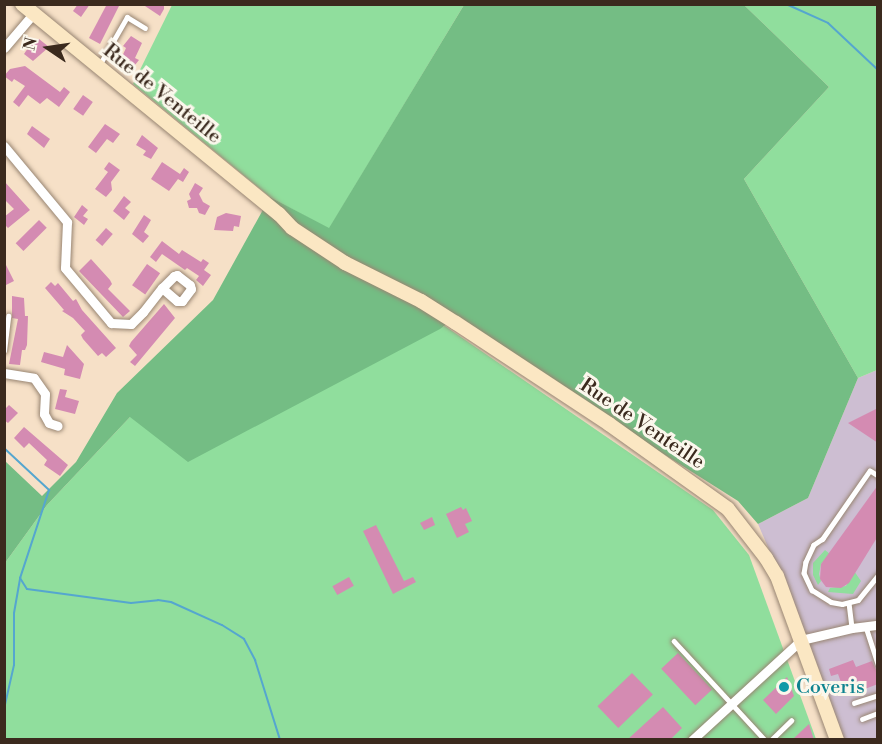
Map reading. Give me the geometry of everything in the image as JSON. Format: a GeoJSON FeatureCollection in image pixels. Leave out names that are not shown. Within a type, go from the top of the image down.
{"type":"FeatureCollection","features":[{"type":"Feature","properties":{"kind":"street"},"geometry":{"type":"LineString","coordinates":[[4,48],[28,9]]}},
{"type":"Feature","properties":{"kind":"street","name":"Rue de Venteille"},"geometry":{"type":"LineString","coordinates":[[28,9],[279,214],[296,223],[313,241],[345,263],[421,302],[456,323],[716,498],[728,509],[777,576],[837,740]]}},
{"type":"Feature","properties":{"kind":"street"},"geometry":{"type":"LineString","coordinates":[[4,146],[67,222],[65,268],[111,323],[131,324],[162,288]]}},
{"type":"Feature","properties":{"kind":"street"},"geometry":{"type":"LineString","coordinates":[[4,374],[34,378],[45,394],[44,414],[48,423],[58,426]]}},
{"type":"Feature","properties":{"kind":"street"},"geometry":{"type":"LineString","coordinates":[[692,740],[801,640],[852,628],[878,625]]}},
{"type":"Feature","properties":{"kind":"lane"},"geometry":{"type":"LineString","coordinates":[[98,67],[127,17],[145,28]]}},
{"type":"Feature","properties":{"kind":"lane"},"geometry":{"type":"LineString","coordinates":[[4,351],[8,316]]}},
{"type":"Feature","properties":{"kind":"lane"},"geometry":{"type":"LineString","coordinates":[[878,476],[870,471],[823,539],[814,544],[804,573],[812,590],[831,602],[849,603],[858,600],[878,575]]}},
{"type":"Feature","properties":{"kind":"lane"},"geometry":{"type":"LineString","coordinates":[[849,603],[852,628]]}},
{"type":"Feature","properties":{"kind":"lane"},"geometry":{"type":"LineString","coordinates":[[866,626],[878,665]]}},
{"type":"Feature","properties":{"kind":"lane"},"geometry":{"type":"LineString","coordinates":[[674,641],[765,740]]}},
{"type":"Feature","properties":{"kind":"lane"},"geometry":{"type":"LineString","coordinates":[[854,703],[878,695]]}},
{"type":"Feature","properties":{"kind":"lane"},"geometry":{"type":"LineString","coordinates":[[862,719],[878,713]]}},
{"type":"Feature","properties":{"kind":"lane"},"geometry":{"type":"LineString","coordinates":[[771,740],[791,722]]}},
{"type":"Feature","properties":{"kind":"shaded area"},"geometry":{"type":"Polygon","coordinates":[[[877,370],[877,739],[844,739],[803,629],[758,524],[808,498],[858,378],[877,370]]]}},
{"type":"Feature","properties":{"kind":"green space"},"geometry":{"type":"Polygon","coordinates":[[[172,5],[464,5],[329,229],[270,197],[133,84],[172,5]]]}},
{"type":"Feature","properties":{"kind":"green space"},"geometry":{"type":"Polygon","coordinates":[[[464,5],[744,5],[829,87],[744,179],[858,378],[808,498],[758,524],[738,501],[613,422],[456,317],[440,329],[188,462],[130,417],[47,505],[5,563],[5,461],[42,496],[76,462],[117,393],[213,300],[270,197],[329,228],[464,5]]]}},
{"type":"Feature","properties":{"kind":"green space"},"geometry":{"type":"Polygon","coordinates":[[[744,5],[877,5],[877,370],[858,378],[744,179],[829,87],[744,5]]]}},
{"type":"Feature","properties":{"kind":"green space"},"geometry":{"type":"Polygon","coordinates":[[[445,326],[713,510],[749,555],[816,739],[5,740],[5,563],[47,505],[130,417],[445,326]]]}},
{"type":"Feature","properties":{"kind":"green space"},"geometry":{"type":"Polygon","coordinates":[[[825,550],[830,554],[821,564],[819,574],[821,581],[818,585],[813,575],[813,563],[825,550]]]}},
{"type":"Feature","properties":{"kind":"green space"},"geometry":{"type":"Polygon","coordinates":[[[854,571],[861,581],[853,594],[828,592],[830,588],[846,586],[854,571]]]}},
{"type":"Feature","properties":{"kind":"building"},"geometry":{"type":"Polygon","coordinates":[[[78,4],[90,4],[81,17],[73,11],[78,4]]]}},
{"type":"Feature","properties":{"kind":"building"},"geometry":{"type":"Polygon","coordinates":[[[107,4],[120,4],[100,44],[89,38],[107,4]]]}},
{"type":"Feature","properties":{"kind":"building"},"geometry":{"type":"Polygon","coordinates":[[[142,4],[164,4],[164,9],[160,16],[142,4]]]}},
{"type":"Feature","properties":{"kind":"building"},"geometry":{"type":"Polygon","coordinates":[[[131,36],[142,43],[135,58],[139,60],[131,70],[119,63],[126,48],[123,46],[131,36]]]}},
{"type":"Feature","properties":{"kind":"building"},"geometry":{"type":"Polygon","coordinates":[[[34,39],[39,39],[49,47],[33,61],[24,54],[34,39]]]}},
{"type":"Feature","properties":{"kind":"building"},"geometry":{"type":"Polygon","coordinates":[[[25,66],[60,92],[64,87],[70,92],[59,107],[47,98],[40,104],[28,95],[19,107],[13,102],[25,86],[14,79],[12,82],[4,76],[10,69],[25,66]]]}},
{"type":"Feature","properties":{"kind":"building"},"geometry":{"type":"Polygon","coordinates":[[[83,95],[93,102],[83,116],[73,109],[83,95]]]}},
{"type":"Feature","properties":{"kind":"building"},"geometry":{"type":"Polygon","coordinates":[[[105,124],[120,134],[113,143],[107,139],[96,153],[88,147],[105,124]]]}},
{"type":"Feature","properties":{"kind":"building"},"geometry":{"type":"Polygon","coordinates":[[[32,126],[50,139],[44,148],[27,134],[32,126]]]}},
{"type":"Feature","properties":{"kind":"building"},"geometry":{"type":"Polygon","coordinates":[[[142,135],[158,148],[151,159],[143,155],[146,151],[136,145],[142,135]]]}},
{"type":"Feature","properties":{"kind":"building"},"geometry":{"type":"Polygon","coordinates":[[[109,162],[120,170],[111,182],[112,190],[106,197],[95,189],[108,172],[104,169],[109,162]]]}},
{"type":"Feature","properties":{"kind":"building"},"geometry":{"type":"Polygon","coordinates":[[[162,162],[180,174],[184,168],[189,172],[183,182],[178,179],[169,191],[151,179],[162,162]]]}},
{"type":"Feature","properties":{"kind":"building"},"geometry":{"type":"Polygon","coordinates":[[[4,181],[30,210],[8,228],[4,224],[4,217],[14,209],[4,199],[4,181]]]}},
{"type":"Feature","properties":{"kind":"building"},"geometry":{"type":"Polygon","coordinates":[[[195,183],[203,188],[199,194],[203,202],[210,206],[205,215],[199,213],[197,208],[189,208],[187,201],[191,199],[189,194],[195,183]]]}},
{"type":"Feature","properties":{"kind":"building"},"geometry":{"type":"Polygon","coordinates":[[[124,196],[131,202],[125,208],[130,212],[124,220],[113,211],[124,196]]]}},
{"type":"Feature","properties":{"kind":"building"},"geometry":{"type":"Polygon","coordinates":[[[82,205],[88,210],[83,216],[88,219],[84,225],[74,217],[82,205]]]}},
{"type":"Feature","properties":{"kind":"building"},"geometry":{"type":"Polygon","coordinates":[[[226,213],[241,216],[239,227],[234,226],[233,231],[214,230],[217,217],[226,213]]]}},
{"type":"Feature","properties":{"kind":"building"},"geometry":{"type":"Polygon","coordinates":[[[144,215],[151,220],[144,232],[149,236],[143,243],[132,234],[144,215]]]}},
{"type":"Feature","properties":{"kind":"building"},"geometry":{"type":"Polygon","coordinates":[[[39,220],[47,228],[23,251],[16,243],[39,220]]]}},
{"type":"Feature","properties":{"kind":"building"},"geometry":{"type":"Polygon","coordinates":[[[106,228],[113,234],[102,246],[96,240],[106,228]]]}},
{"type":"Feature","properties":{"kind":"building"},"geometry":{"type":"Polygon","coordinates":[[[162,241],[179,254],[182,250],[201,262],[203,259],[209,263],[204,270],[211,275],[203,286],[196,280],[199,276],[187,268],[185,270],[162,254],[156,262],[150,257],[162,241]]]}},
{"type":"Feature","properties":{"kind":"building"},"geometry":{"type":"Polygon","coordinates":[[[91,259],[110,280],[112,284],[108,289],[130,311],[123,317],[79,271],[91,259]]]}},
{"type":"Feature","properties":{"kind":"building"},"geometry":{"type":"Polygon","coordinates":[[[4,261],[14,281],[4,286],[4,261]]]}},
{"type":"Feature","properties":{"kind":"building"},"geometry":{"type":"Polygon","coordinates":[[[147,264],[160,273],[145,294],[132,285],[147,264]]]}},
{"type":"Feature","properties":{"kind":"building"},"geometry":{"type":"Polygon","coordinates":[[[51,282],[55,286],[58,283],[73,301],[76,299],[82,310],[116,348],[106,357],[102,353],[98,356],[83,339],[81,335],[85,331],[73,318],[62,311],[64,310],[45,288],[51,282]]]}},
{"type":"Feature","properties":{"kind":"building"},"geometry":{"type":"Polygon","coordinates":[[[12,296],[24,298],[25,316],[28,316],[27,345],[25,350],[22,350],[20,365],[9,364],[18,319],[12,318],[12,296]]]}},
{"type":"Feature","properties":{"kind":"building"},"geometry":{"type":"Polygon","coordinates":[[[164,304],[175,318],[135,366],[130,362],[137,355],[129,346],[164,304]]]}},
{"type":"Feature","properties":{"kind":"building"},"geometry":{"type":"Polygon","coordinates":[[[67,345],[84,364],[80,379],[64,375],[65,369],[41,362],[44,352],[63,357],[67,345]]]}},
{"type":"Feature","properties":{"kind":"building"},"geometry":{"type":"Polygon","coordinates":[[[60,389],[67,390],[65,397],[79,401],[75,414],[55,409],[60,389]]]}},
{"type":"Feature","properties":{"kind":"building"},"geometry":{"type":"Polygon","coordinates":[[[9,405],[18,413],[8,423],[4,420],[4,410],[9,405]]]}},
{"type":"Feature","properties":{"kind":"building"},"geometry":{"type":"Polygon","coordinates":[[[878,408],[878,443],[848,423],[878,408]]]}},
{"type":"Feature","properties":{"kind":"building"},"geometry":{"type":"Polygon","coordinates":[[[24,427],[68,465],[60,476],[44,465],[47,460],[29,443],[24,448],[14,438],[24,427]]]}},
{"type":"Feature","properties":{"kind":"building"},"geometry":{"type":"Polygon","coordinates":[[[878,485],[878,536],[849,583],[841,588],[826,587],[820,579],[821,564],[878,485]]]}},
{"type":"Feature","properties":{"kind":"building"},"geometry":{"type":"Polygon","coordinates":[[[461,507],[463,510],[466,508],[472,521],[465,524],[469,532],[457,538],[446,514],[461,507]]]}},
{"type":"Feature","properties":{"kind":"building"},"geometry":{"type":"Polygon","coordinates":[[[432,517],[435,525],[424,530],[420,523],[432,517]]]}},
{"type":"Feature","properties":{"kind":"building"},"geometry":{"type":"Polygon","coordinates":[[[376,525],[404,581],[413,577],[416,582],[393,594],[363,531],[376,525]]]}},
{"type":"Feature","properties":{"kind":"building"},"geometry":{"type":"Polygon","coordinates":[[[349,577],[354,586],[337,595],[332,586],[349,577]]]}},
{"type":"Feature","properties":{"kind":"building"},"geometry":{"type":"Polygon","coordinates":[[[678,653],[712,690],[695,705],[661,669],[678,653]]]}},
{"type":"Feature","properties":{"kind":"building"},"geometry":{"type":"Polygon","coordinates":[[[853,660],[856,667],[872,661],[878,674],[878,684],[846,696],[838,674],[831,676],[829,669],[853,660]]]}},
{"type":"Feature","properties":{"kind":"building"},"geometry":{"type":"Polygon","coordinates":[[[632,673],[653,695],[618,728],[597,706],[632,673]]]}},
{"type":"Feature","properties":{"kind":"building","name":"Coveris"},"geometry":{"type":"Polygon","coordinates":[[[787,677],[794,696],[776,714],[763,700],[787,677]]]}},
{"type":"Feature","properties":{"kind":"building"},"geometry":{"type":"Polygon","coordinates":[[[663,707],[682,728],[670,740],[627,740],[663,707]]]}},
{"type":"Feature","properties":{"kind":"building","name":"Coveris"},"geometry":{"type":"Polygon","coordinates":[[[809,724],[814,740],[792,740],[809,724]]]}},
{"type":"Feature","properties":{"kind":"waterway"},"geometry":{"type":"LineString","coordinates":[[786,4],[828,23],[878,70]]}},
{"type":"Feature","properties":{"kind":"waterway"},"geometry":{"type":"LineString","coordinates":[[4,448],[49,490],[20,578],[27,589],[131,603],[158,600],[171,602],[222,625],[244,639],[255,660],[280,740]]}},
{"type":"Feature","properties":{"kind":"waterway"},"geometry":{"type":"LineString","coordinates":[[4,709],[14,665],[14,613],[20,578]]}},
{"type":"Feature","properties":{"kind":"place","name":"Coveris"},"geometry":{"type":"Point","coordinates":[784,687]}}]}
